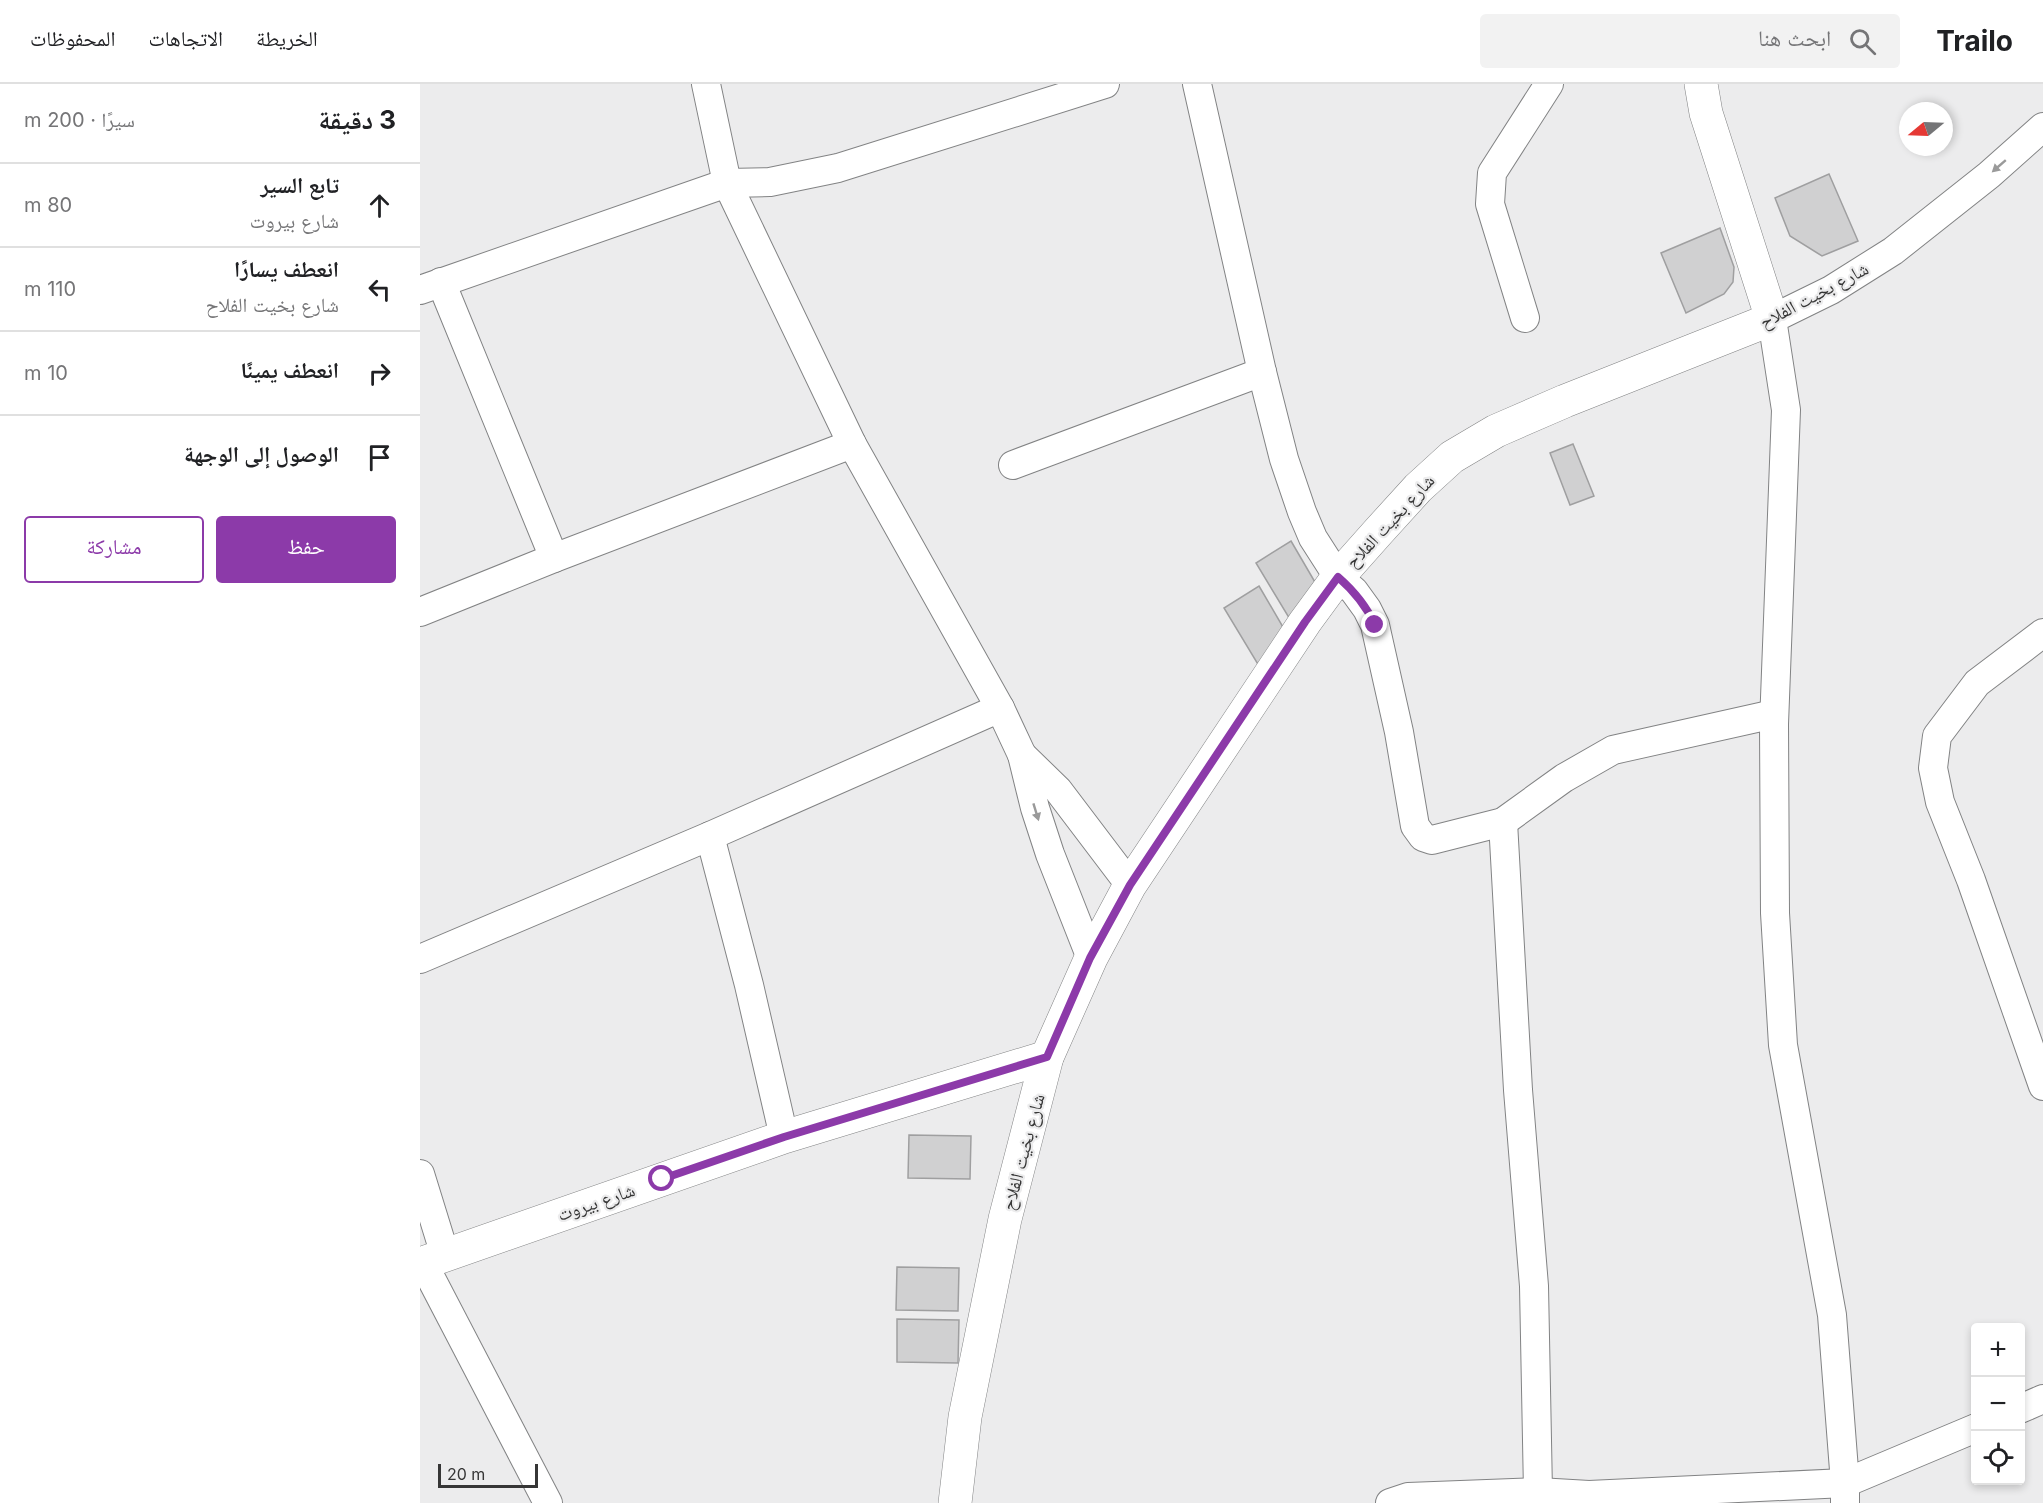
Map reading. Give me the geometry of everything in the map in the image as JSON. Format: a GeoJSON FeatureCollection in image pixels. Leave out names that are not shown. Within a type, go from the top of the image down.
{"type":"FeatureCollection","features":[{"type":"Feature","properties":{"kind":"street"},"geometry":{"type":"LineString","coordinates":[[706,84],[727,183],[852,444],[1000,708],[1022,755],[1035,808],[1050,854],[1090,958]]}},
{"type":"Feature","properties":{"kind":"street"},"geometry":{"type":"LineString","coordinates":[[554,558],[430,286],[727,183],[770,182],[838,168],[1105,84]]}},
{"type":"Feature","properties":{"kind":"street"},"geometry":{"type":"LineString","coordinates":[[1197,84],[1284,459],[1313,538],[1338,577],[1354,591],[1367,609],[1375,625],[1399,732],[1415,826],[1423,837],[1432,840],[1503,822],[1564,778],[1614,750],[1774,714]]}},
{"type":"Feature","properties":{"kind":"street"},"geometry":{"type":"LineString","coordinates":[[1526,318],[1490,204],[1492,173],[1549,84]]}},
{"type":"Feature","properties":{"kind":"street"},"geometry":{"type":"LineString","coordinates":[[1701,84],[1706,113],[1773,319],[1786,410],[1774,714],[1775,913],[1783,1045],[1832,1315],[1845,1493]]}},
{"type":"Feature","properties":{"kind":"street","name":"شارع بخيت الفلاح"},"geometry":{"type":"LineString","coordinates":[[955,1503],[965,1417],[1005,1219],[1047,1057],[1090,958],[1130,885],[1305,622],[1338,577],[1418,488],[1452,457],[1496,430],[1773,319],[1831,290],[1893,251],[1989,175],[2043,127]]}},
{"type":"Feature","properties":{"kind":"street"},"geometry":{"type":"LineString","coordinates":[[1013,465],[1262,372]]}},
{"type":"Feature","properties":{"kind":"street"},"geometry":{"type":"LineString","coordinates":[[420,612],[852,444]]}},
{"type":"Feature","properties":{"kind":"street"},"geometry":{"type":"LineString","coordinates":[[2043,633],[1977,683],[1937,736],[1933,768],[1940,802],[1971,880],[2043,1086]]}},
{"type":"Feature","properties":{"kind":"street"},"geometry":{"type":"LineString","coordinates":[[420,959],[710,836],[1000,708]]}},
{"type":"Feature","properties":{"kind":"street"},"geometry":{"type":"LineString","coordinates":[[1022,755],[1058,790],[1130,885]]}},
{"type":"Feature","properties":{"kind":"street"},"geometry":{"type":"LineString","coordinates":[[1503,822],[1518,1090],[1534,1286],[1538,1492]]}},
{"type":"Feature","properties":{"kind":"street"},"geometry":{"type":"LineString","coordinates":[[710,836],[749,985],[784,1137]]}},
{"type":"Feature","properties":{"kind":"street","name":"شارع بيروت"},"geometry":{"type":"LineString","coordinates":[[429,1261],[784,1137],[1047,1057]]}},
{"type":"Feature","properties":{"kind":"street"},"geometry":{"type":"LineString","coordinates":[[420,1174],[429,1261],[548,1503]]}},
{"type":"Feature","properties":{"kind":"street"},"geometry":{"type":"LineString","coordinates":[[2025,1407],[2043,1399]]}},
{"type":"Feature","properties":{"kind":"street"},"geometry":{"type":"LineString","coordinates":[[1390,1503],[1408,1497],[1538,1492],[1589,1499],[1845,1493],[1971,1430]]}},
{"type":"Feature","properties":{"kind":"building"},"geometry":{"type":"Polygon","coordinates":[[[1829,174],[1858,241],[1822,256],[1790,236],[1775,198],[1829,174]]]}},
{"type":"Feature","properties":{"kind":"building"},"geometry":{"type":"Polygon","coordinates":[[[1720,228],[1734,267],[1733,282],[1724,294],[1686,313],[1661,253],[1720,228]]]}},
{"type":"Feature","properties":{"kind":"building"},"geometry":{"type":"Polygon","coordinates":[[[1573,444],[1594,496],[1570,505],[1550,453],[1573,444]]]}},
{"type":"Feature","properties":{"kind":"building"},"geometry":{"type":"Polygon","coordinates":[[[1291,541],[1319,589],[1291,621],[1256,563],[1291,541]]]}},
{"type":"Feature","properties":{"kind":"building"},"geometry":{"type":"Polygon","coordinates":[[[1259,586],[1287,634],[1259,666],[1224,608],[1259,586]]]}},
{"type":"Feature","properties":{"kind":"building"},"geometry":{"type":"Polygon","coordinates":[[[909,1135],[971,1136],[970,1179],[908,1178],[909,1135]]]}},
{"type":"Feature","properties":{"kind":"building"},"geometry":{"type":"Polygon","coordinates":[[[897,1267],[959,1268],[958,1311],[896,1310],[897,1267]]]}},
{"type":"Feature","properties":{"kind":"building"},"geometry":{"type":"Polygon","coordinates":[[[897,1319],[959,1320],[958,1363],[897,1362],[897,1319]]]}},
{"type":"Feature","properties":{"kind":"route"},"geometry":{"type":"LineString","coordinates":[[662,1179],[784,1137],[1047,1057],[1090,958],[1130,885],[1305,622],[1338,577],[1354,591],[1375,625]]}}]}
